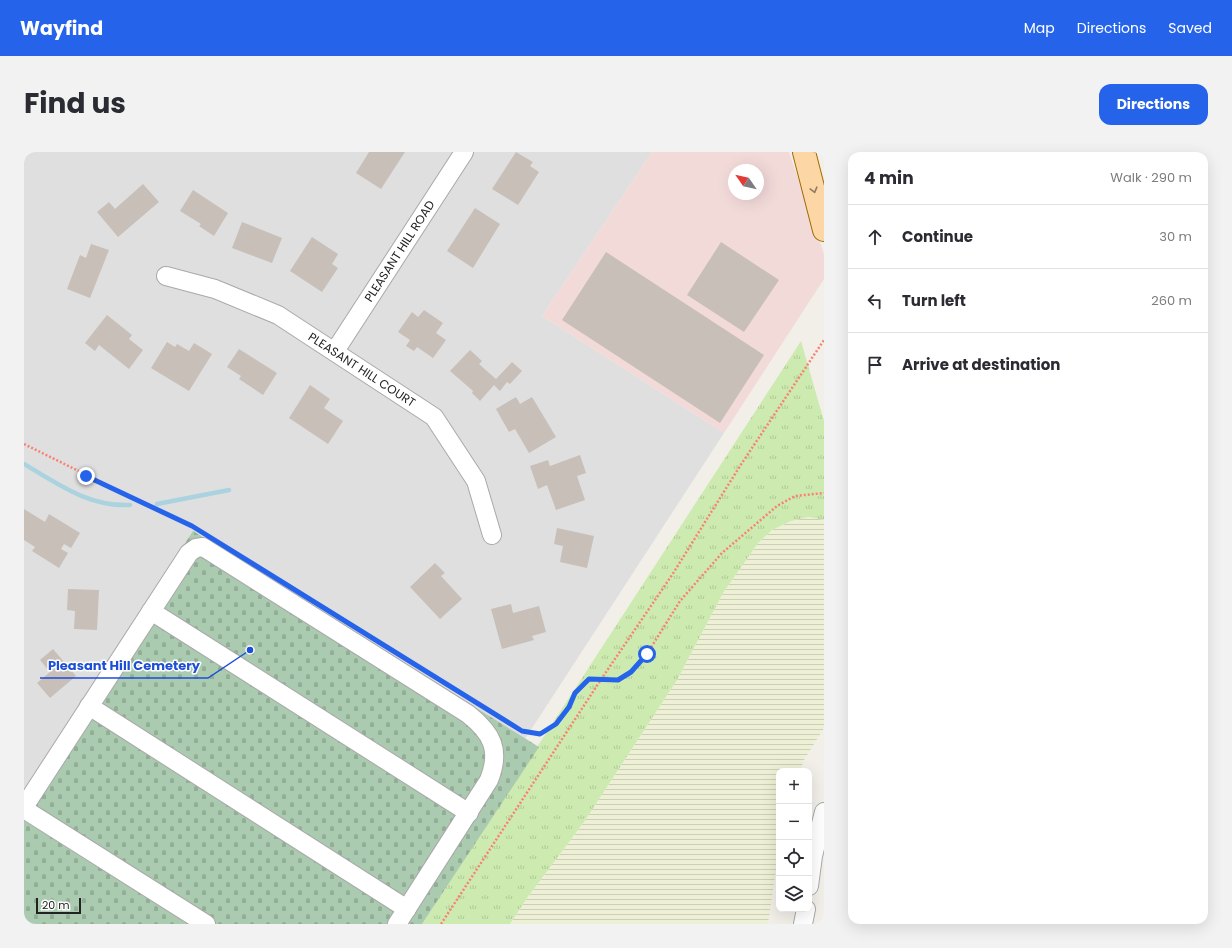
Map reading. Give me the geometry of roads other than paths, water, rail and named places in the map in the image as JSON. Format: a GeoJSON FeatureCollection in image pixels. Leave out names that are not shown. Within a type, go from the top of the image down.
{"type":"FeatureCollection","features":[{"type":"Feature","properties":{"kind":"main road"},"geometry":{"type":"LineString","coordinates":[[804,152],[824,230]]}},
{"type":"Feature","properties":{"kind":"street","name":"PLEASANT HILL ROAD"},"geometry":{"type":"LineString","coordinates":[[335,351],[464,152]]}},
{"type":"Feature","properties":{"kind":"street","name":"PLEASANT HILL COURT"},"geometry":{"type":"LineString","coordinates":[[166,276],[215,289],[257,305],[278,315],[335,351],[434,418],[476,481],[492,535]]}},
{"type":"Feature","properties":{"kind":"street"},"geometry":{"type":"LineString","coordinates":[[206,924],[24,808],[189,553],[203,547],[468,714],[479,723],[488,734],[493,745],[495,756],[494,767],[489,780],[397,924]]}},
{"type":"Feature","properties":{"kind":"street"},"geometry":{"type":"LineString","coordinates":[[151,611],[469,813]]}},
{"type":"Feature","properties":{"kind":"street"},"geometry":{"type":"LineString","coordinates":[[89,706],[407,909]]}},
{"type":"Feature","properties":{"kind":"street"},"geometry":{"type":"LineString","coordinates":[[810,876],[813,856],[824,812]]}},
{"type":"Feature","properties":{"kind":"street"},"geometry":{"type":"LineString","coordinates":[[804,924],[806,912]]}},
{"type":"Feature","properties":{"kind":"waterway"},"geometry":{"type":"LineString","coordinates":[[24,464],[74,493],[101,502],[115,505],[130,505]]}},
{"type":"Feature","properties":{"kind":"waterway"},"geometry":{"type":"LineString","coordinates":[[157,504],[229,490]]}},
{"type":"Feature","properties":{"kind":"place","name":"Pleasant Hill Cemetery"},"geometry":{"type":"Point","coordinates":[250,650]}}]}
